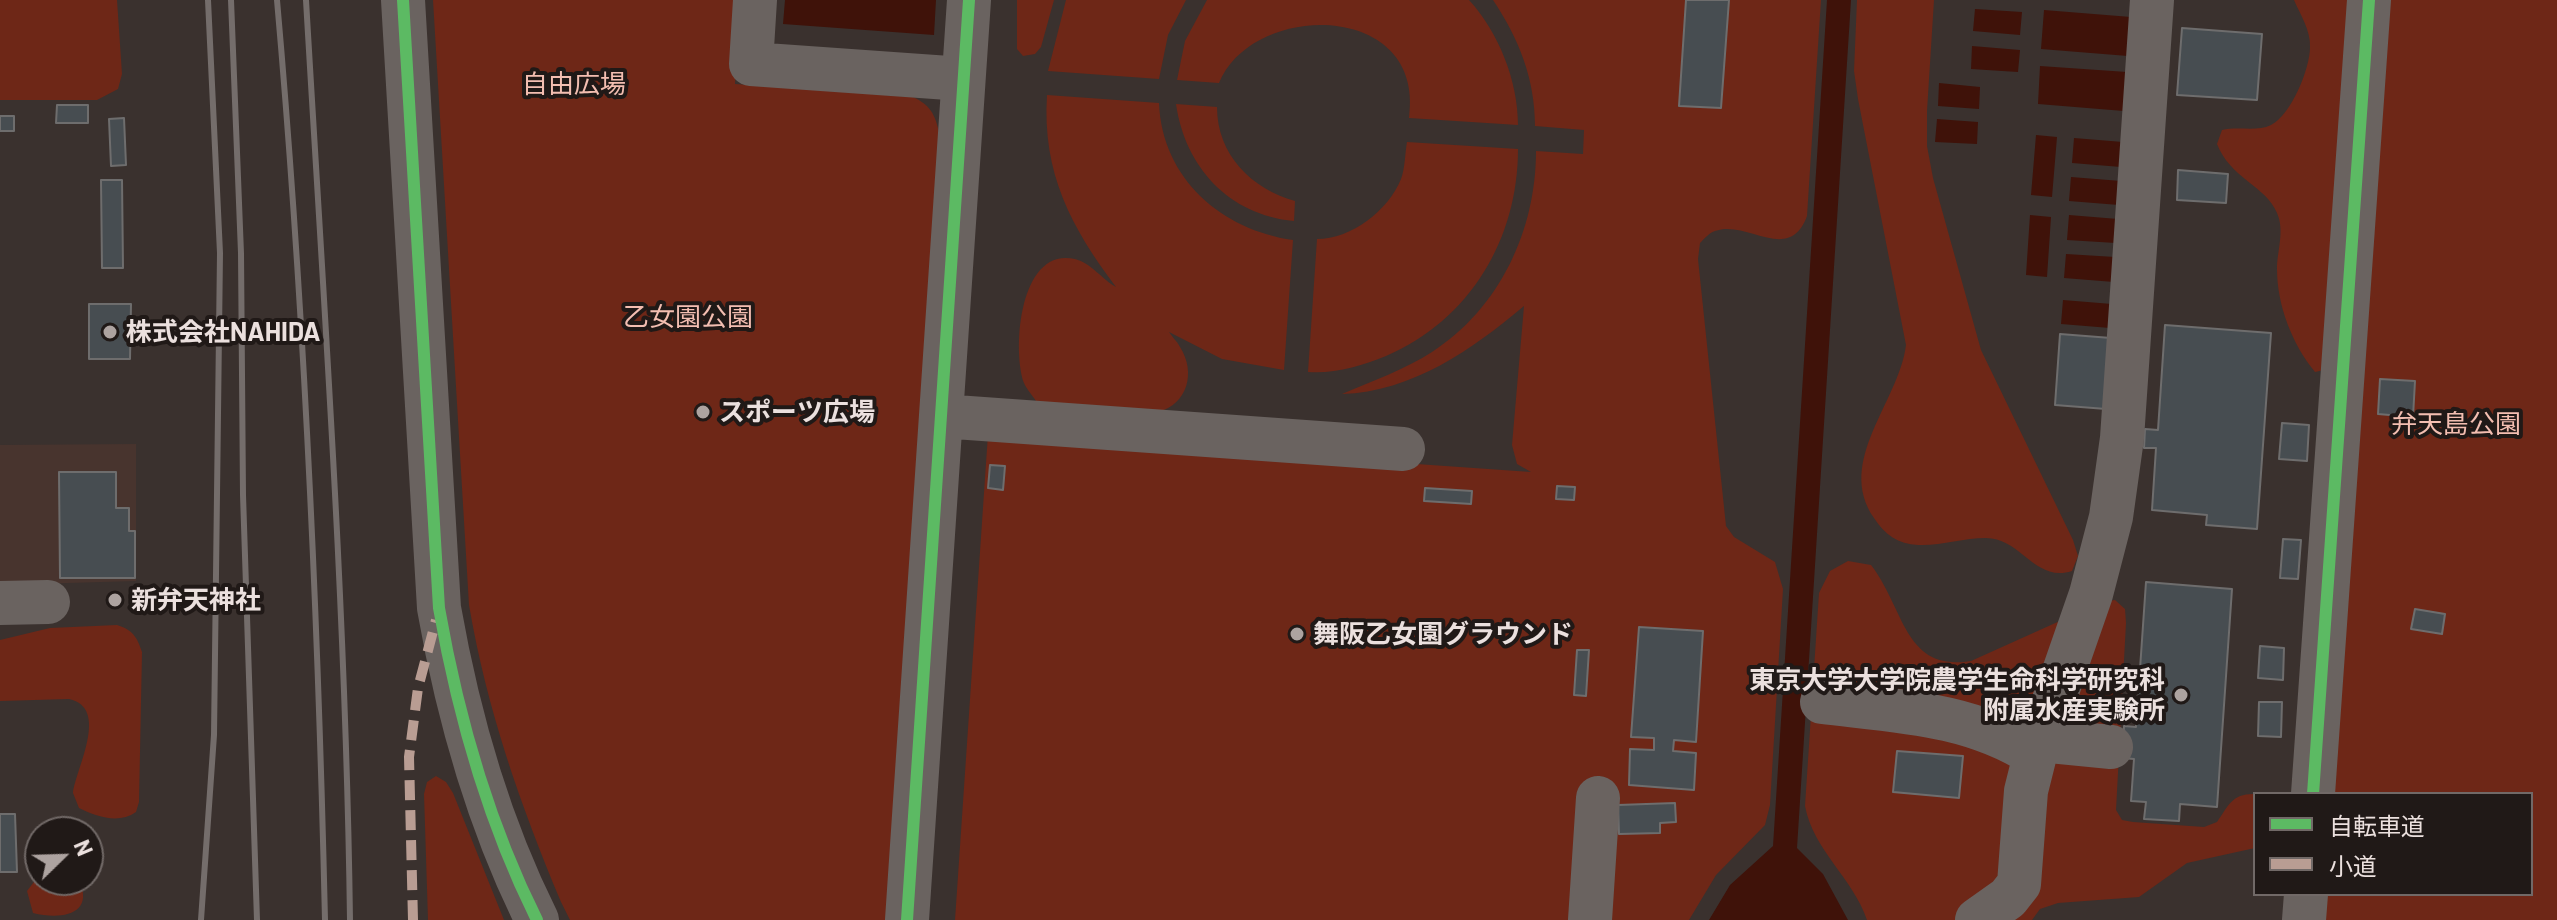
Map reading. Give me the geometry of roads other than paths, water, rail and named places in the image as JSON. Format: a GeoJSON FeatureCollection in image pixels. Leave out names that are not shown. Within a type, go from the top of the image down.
{"type":"FeatureCollection","features":[{"type":"Feature","properties":{"kind":"street"},"geometry":{"type":"LineString","coordinates":[[403,0],[439,608],[456,694],[478,773],[537,920]]}},
{"type":"Feature","properties":{"kind":"street"},"geometry":{"type":"LineString","coordinates":[[755,0],[751,64],[963,79]]}},
{"type":"Feature","properties":{"kind":"street"},"geometry":{"type":"LineString","coordinates":[[907,920],[969,0]]}},
{"type":"Feature","properties":{"kind":"street"},"geometry":{"type":"LineString","coordinates":[[1977,920],[2008,898],[2019,884],[2026,791],[2091,594],[2115,491],[2152,0]]}},
{"type":"Feature","properties":{"kind":"street"},"geometry":{"type":"LineString","coordinates":[[2313,792],[2369,0]]}},
{"type":"Feature","properties":{"kind":"street"},"geometry":{"type":"LineString","coordinates":[[941,416],[1403,449]]}},
{"type":"Feature","properties":{"kind":"street"},"geometry":{"type":"LineString","coordinates":[[0,603],[48,602]]}},
{"type":"Feature","properties":{"kind":"street"},"geometry":{"type":"LineString","coordinates":[[1822,702],[1958,719],[2038,747],[2111,747]]}},
{"type":"Feature","properties":{"kind":"street"},"geometry":{"type":"LineString","coordinates":[[1590,920],[1598,798]]}},
{"type":"Feature","properties":{"kind":"street"},"geometry":{"type":"LineString","coordinates":[[2304,920],[2306,896]]}},
{"type":"Feature","properties":{"kind":"railway"},"geometry":{"type":"LineString","coordinates":[[201,920],[214,735],[220,253],[208,0]]}},
{"type":"Feature","properties":{"kind":"railway"},"geometry":{"type":"LineString","coordinates":[[231,0],[241,253],[243,495],[257,920]]}},
{"type":"Feature","properties":{"kind":"railway"},"geometry":{"type":"LineString","coordinates":[[277,0],[295,230],[308,460],[325,920]]}},
{"type":"Feature","properties":{"kind":"railway"},"geometry":{"type":"LineString","coordinates":[[306,0],[339,575],[350,920]]}},
{"type":"Feature","properties":{"kind":"place","name":"株式会社NAHIDA"},"geometry":{"type":"Point","coordinates":[110,332]}},
{"type":"Feature","properties":{"kind":"place","name":"スポーツ広場"},"geometry":{"type":"Point","coordinates":[703,412]}},
{"type":"Feature","properties":{"kind":"place","name":"新弁天神社"},"geometry":{"type":"Point","coordinates":[115,600]}},
{"type":"Feature","properties":{"kind":"place","name":"舞阪乙女園グラウンド"},"geometry":{"type":"Point","coordinates":[1297,634]}},
{"type":"Feature","properties":{"kind":"place","name":"東京大学大学院農学生命科学研究科 附属水産実験所"},"geometry":{"type":"Point","coordinates":[2181,695]}},
{"type":"Feature","properties":{"kind":"park label","name":"自由広場"},"geometry":{"type":"Point","coordinates":[574,84]}},
{"type":"Feature","properties":{"kind":"park label","name":"乙女園公園"},"geometry":{"type":"Point","coordinates":[688,317]}},
{"type":"Feature","properties":{"kind":"park label","name":"弁天島公園"},"geometry":{"type":"Point","coordinates":[2456,424]}}]}
